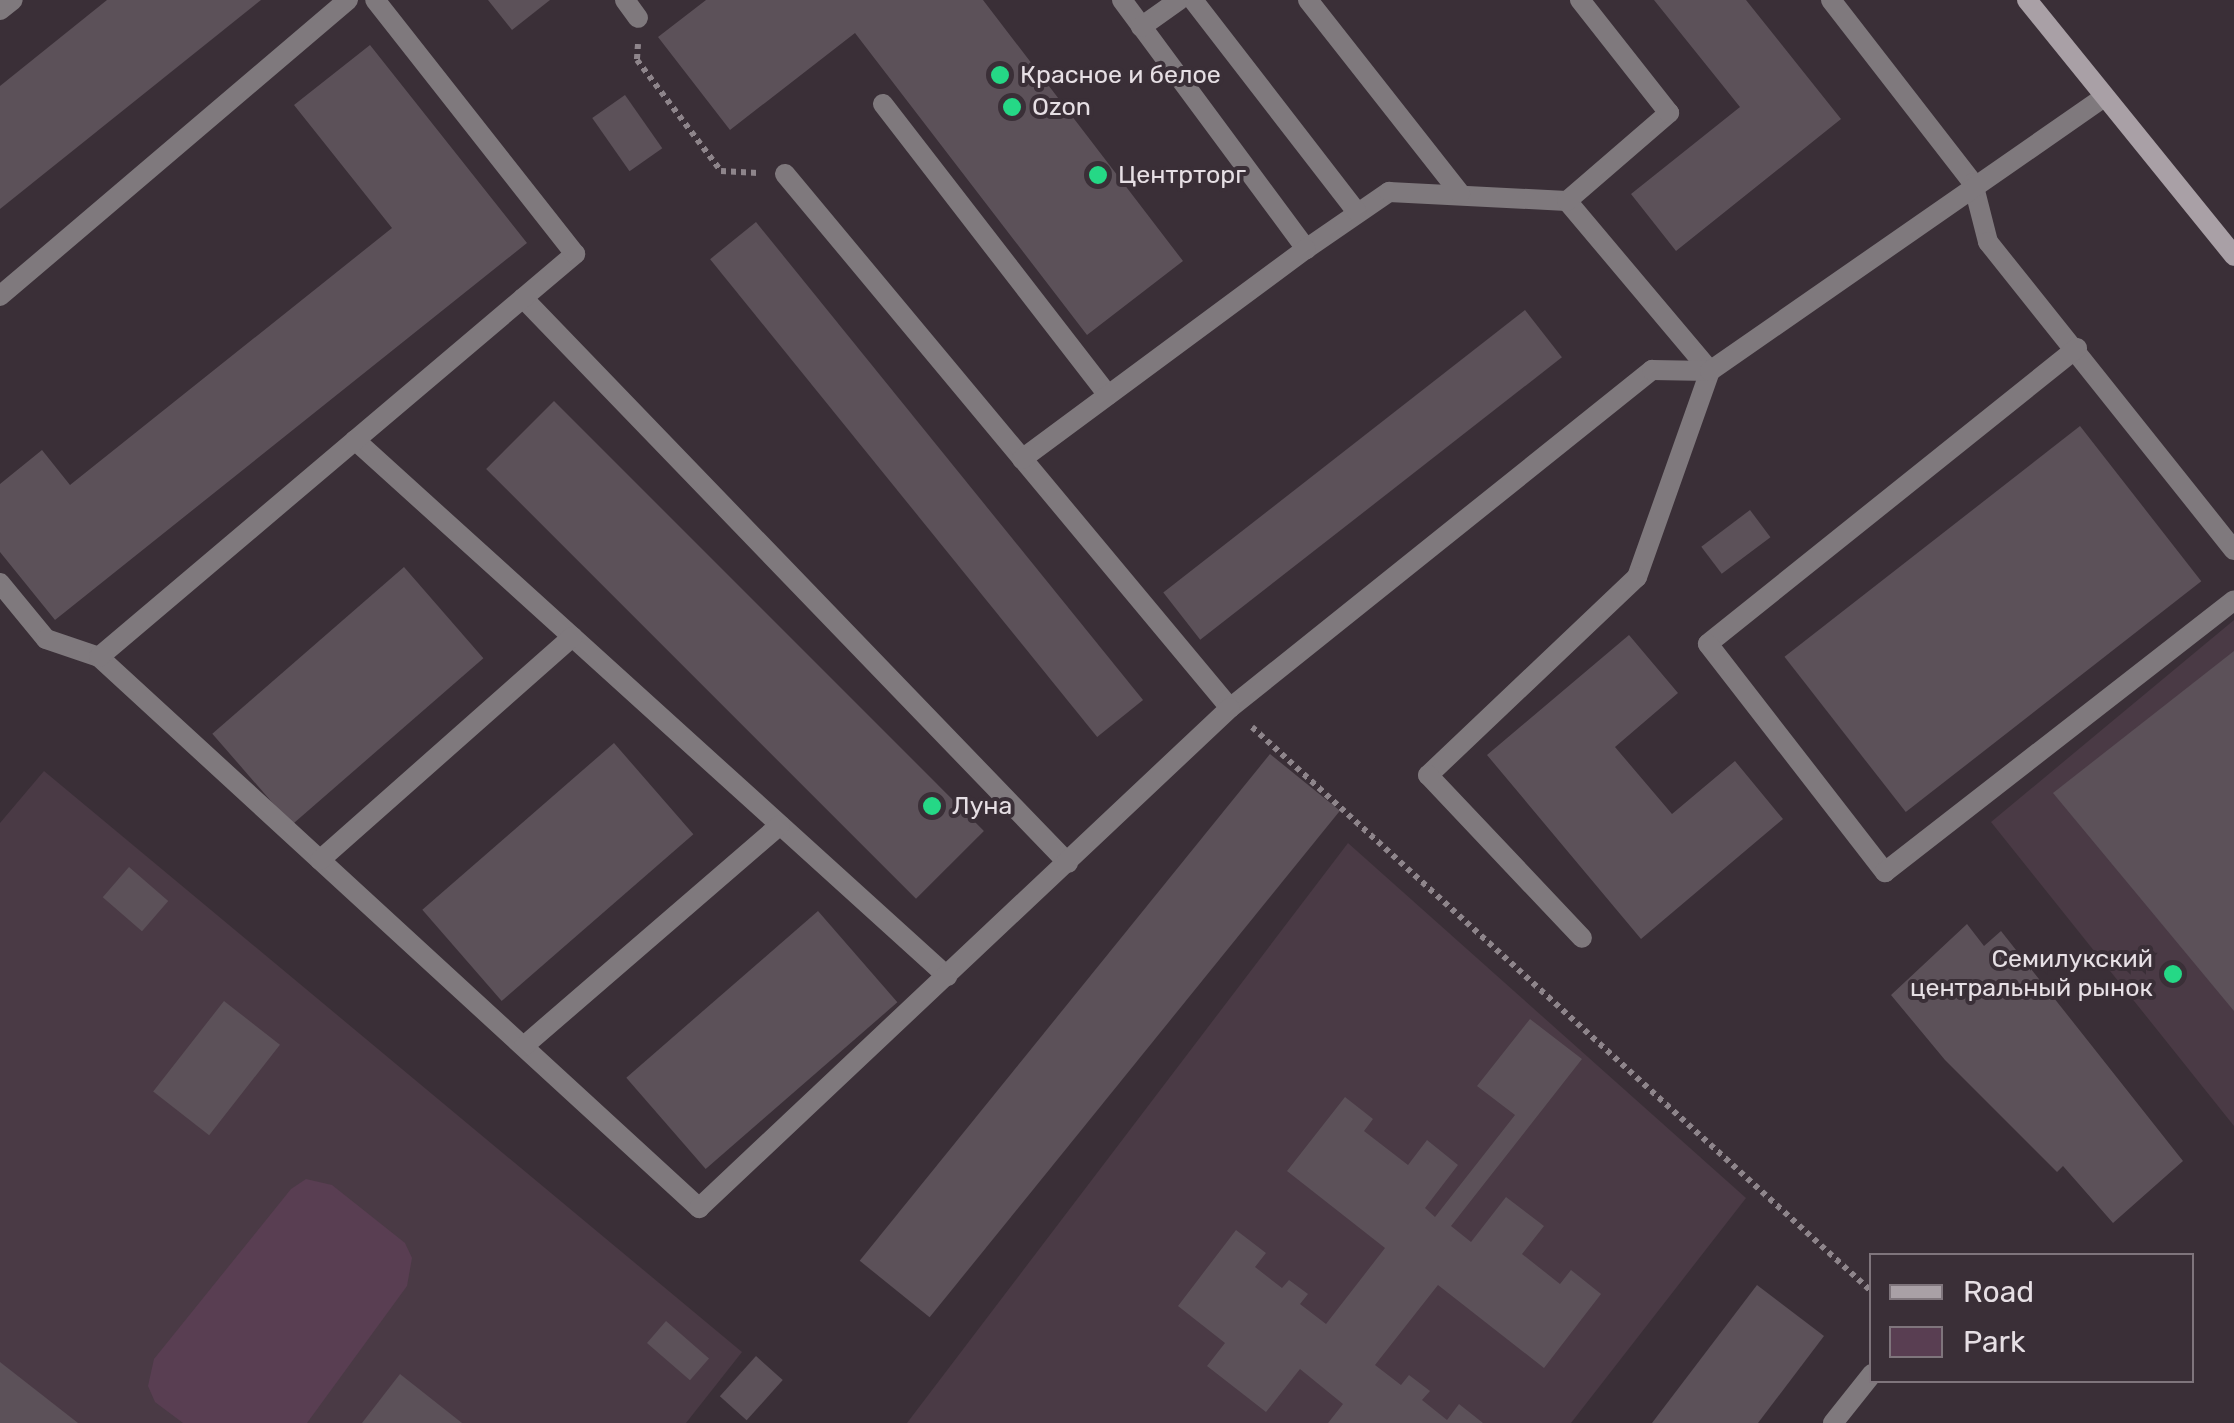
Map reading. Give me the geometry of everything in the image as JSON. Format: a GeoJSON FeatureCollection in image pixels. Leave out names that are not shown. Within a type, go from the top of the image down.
{"type":"FeatureCollection","features":[{"type":"Feature","properties":{"kind":"main road"},"geometry":{"type":"LineString","coordinates":[[2027,0],[2234,256]]}},
{"type":"Feature","properties":{"kind":"lane"},"geometry":{"type":"LineString","coordinates":[[0,10],[13,0]]}},
{"type":"Feature","properties":{"kind":"lane"},"geometry":{"type":"LineString","coordinates":[[0,296],[348,0]]}},
{"type":"Feature","properties":{"kind":"lane"},"geometry":{"type":"LineString","coordinates":[[99,658],[575,254],[374,0]]}},
{"type":"Feature","properties":{"kind":"lane"},"geometry":{"type":"LineString","coordinates":[[625,0],[638,18]]}},
{"type":"Feature","properties":{"kind":"lane"},"geometry":{"type":"LineString","coordinates":[[1122,0],[1306,249]]}},
{"type":"Feature","properties":{"kind":"lane"},"geometry":{"type":"LineString","coordinates":[[1142,27],[1179,0]]}},
{"type":"Feature","properties":{"kind":"lane"},"geometry":{"type":"LineString","coordinates":[[1193,0],[1356,211]]}},
{"type":"Feature","properties":{"kind":"lane"},"geometry":{"type":"LineString","coordinates":[[1308,0],[1460,193]]}},
{"type":"Feature","properties":{"kind":"lane"},"geometry":{"type":"LineString","coordinates":[[1567,202],[1669,114],[1580,0]]}},
{"type":"Feature","properties":{"kind":"lane"},"geometry":{"type":"LineString","coordinates":[[1831,0],[1973,184],[1988,242],[2077,348],[2234,550]]}},
{"type":"Feature","properties":{"kind":"lane"},"geometry":{"type":"LineString","coordinates":[[1582,938],[1428,774],[1637,577],[1710,371],[1973,184],[2104,98]]}},
{"type":"Feature","properties":{"kind":"lane"},"geometry":{"type":"LineString","coordinates":[[882,104],[1108,395]]}},
{"type":"Feature","properties":{"kind":"lane"},"geometry":{"type":"LineString","coordinates":[[785,174],[1230,708]]}},
{"type":"Feature","properties":{"kind":"lane"},"geometry":{"type":"LineString","coordinates":[[1022,458],[1356,211],[1389,192],[1567,202],[1710,371]]}},
{"type":"Feature","properties":{"kind":"lane"},"geometry":{"type":"LineString","coordinates":[[523,298],[1068,863]]}},
{"type":"Feature","properties":{"kind":"lane"},"geometry":{"type":"LineString","coordinates":[[2077,348],[1708,644],[1885,872],[2234,600]]}},
{"type":"Feature","properties":{"kind":"lane"},"geometry":{"type":"LineString","coordinates":[[0,583],[46,639],[99,658],[700,1208],[1230,708],[1652,370],[1710,371]]}},
{"type":"Feature","properties":{"kind":"lane"},"geometry":{"type":"LineString","coordinates":[[355,440],[947,976]]}},
{"type":"Feature","properties":{"kind":"lane"},"geometry":{"type":"LineString","coordinates":[[320,860],[572,637]]}},
{"type":"Feature","properties":{"kind":"lane"},"geometry":{"type":"LineString","coordinates":[[524,1046],[780,825]]}},
{"type":"Feature","properties":{"kind":"lane"},"geometry":{"type":"LineString","coordinates":[[1832,1423],[1869,1378]]}},
{"type":"Feature","properties":{"kind":"path"},"geometry":{"type":"LineString","coordinates":[[638,18],[637,60],[721,171],[785,174]]}},
{"type":"Feature","properties":{"kind":"path"},"geometry":{"type":"LineString","coordinates":[[1230,708],[1869,1289]]}},
{"type":"Feature","properties":{"kind":"shaded area","name":"Семилукский центральный рынок"},"geometry":{"type":"Polygon","coordinates":[[[2234,620],[2234,1126],[1991,822],[2234,620]]]}},
{"type":"Feature","properties":{"kind":"shaded area"},"geometry":{"type":"Polygon","coordinates":[[[44,771],[742,1352],[686,1423],[0,1423],[0,823],[44,771]]]}},
{"type":"Feature","properties":{"kind":"shaded area"},"geometry":{"type":"Polygon","coordinates":[[[1348,843],[1746,1198],[1571,1423],[907,1423],[1348,843]]]}},
{"type":"Feature","properties":{"kind":"green space"},"geometry":{"type":"Polygon","coordinates":[[[306,1179],[332,1185],[405,1243],[412,1258],[407,1286],[307,1423],[183,1423],[155,1402],[148,1386],[154,1359],[291,1189],[306,1179]]]}},
{"type":"Feature","properties":{"kind":"building"},"geometry":{"type":"Polygon","coordinates":[[[107,0],[261,0],[0,209],[0,86],[107,0]]]}},
{"type":"Feature","properties":{"kind":"building"},"geometry":{"type":"Polygon","coordinates":[[[488,0],[550,0],[512,30],[488,0]]]}},
{"type":"Feature","properties":{"kind":"building"},"geometry":{"type":"Polygon","coordinates":[[[706,0],[983,0],[1183,261],[1087,335],[855,33],[730,130],[658,37],[706,0]]]}},
{"type":"Feature","properties":{"kind":"building"},"geometry":{"type":"Polygon","coordinates":[[[1654,0],[1746,0],[1841,119],[1676,251],[1631,194],[1740,107],[1654,0]]]}},
{"type":"Feature","properties":{"kind":"building"},"geometry":{"type":"Polygon","coordinates":[[[370,45],[527,243],[55,620],[0,552],[0,484],[42,450],[70,485],[392,228],[294,105],[370,45]]]}},
{"type":"Feature","properties":{"kind":"building"},"geometry":{"type":"Polygon","coordinates":[[[625,95],[662,148],[630,171],[592,118],[625,95]]]}},
{"type":"Feature","properties":{"kind":"building"},"geometry":{"type":"Polygon","coordinates":[[[756,222],[1143,700],[1097,737],[710,259],[756,222]]]}},
{"type":"Feature","properties":{"kind":"building"},"geometry":{"type":"Polygon","coordinates":[[[1525,310],[1562,357],[1200,640],[1163,593],[1525,310]]]}},
{"type":"Feature","properties":{"kind":"building"},"geometry":{"type":"Polygon","coordinates":[[[554,401],[984,831],[916,899],[486,469],[554,401]]]}},
{"type":"Feature","properties":{"kind":"building"},"geometry":{"type":"Polygon","coordinates":[[[2080,426],[2201,581],[1906,812],[1784,657],[2080,426]]]}},
{"type":"Feature","properties":{"kind":"building"},"geometry":{"type":"Polygon","coordinates":[[[1750,510],[1770,537],[1722,574],[1701,547],[1750,510]]]}},
{"type":"Feature","properties":{"kind":"building"},"geometry":{"type":"Polygon","coordinates":[[[404,567],[483,658],[292,825],[212,734],[404,567]]]}},
{"type":"Feature","properties":{"kind":"building"},"geometry":{"type":"Polygon","coordinates":[[[1629,635],[1678,693],[1615,747],[1672,814],[1735,761],[1783,819],[1641,939],[1487,755],[1629,635]]]}},
{"type":"Feature","properties":{"kind":"building"},"geometry":{"type":"Polygon","coordinates":[[[2234,651],[2234,1011],[2053,793],[2234,651]]]}},
{"type":"Feature","properties":{"kind":"building"},"geometry":{"type":"Polygon","coordinates":[[[614,743],[693,834],[502,1001],[422,910],[614,743]]]}},
{"type":"Feature","properties":{"kind":"building"},"geometry":{"type":"Polygon","coordinates":[[[1270,754],[1340,811],[930,1317],[860,1261],[1270,754]]]}},
{"type":"Feature","properties":{"kind":"building"},"geometry":{"type":"Polygon","coordinates":[[[129,867],[168,901],[142,931],[103,897],[129,867]]]}},
{"type":"Feature","properties":{"kind":"building"},"geometry":{"type":"Polygon","coordinates":[[[818,911],[897,1002],[706,1169],[626,1078],[818,911]]]}},
{"type":"Feature","properties":{"kind":"building"},"geometry":{"type":"Polygon","coordinates":[[[1967,924],[1984,946],[2001,931],[2183,1161],[2113,1223],[2063,1166],[2057,1172],[1945,1060],[1891,995],[1967,924]]]}},
{"type":"Feature","properties":{"kind":"building"},"geometry":{"type":"Polygon","coordinates":[[[224,1001],[280,1045],[209,1135],[153,1092],[224,1001]]]}},
{"type":"Feature","properties":{"kind":"building"},"geometry":{"type":"Polygon","coordinates":[[[1530,1019],[1582,1059],[1451,1226],[1471,1242],[1506,1197],[1544,1226],[1522,1254],[1560,1284],[1571,1270],[1601,1294],[1544,1368],[1438,1285],[1375,1365],[1401,1385],[1409,1375],[1430,1391],[1422,1400],[1447,1420],[1459,1404],[1483,1423],[1328,1423],[1343,1404],[1300,1369],[1266,1412],[1207,1366],[1225,1343],[1178,1306],[1236,1230],[1266,1253],[1255,1267],[1282,1288],[1289,1280],[1308,1294],[1300,1304],[1326,1324],[1385,1248],[1287,1171],[1345,1097],[1373,1119],[1364,1131],[1408,1165],[1427,1140],[1458,1165],[1425,1208],[1435,1217],[1515,1115],[1477,1086],[1530,1019]]]}},
{"type":"Feature","properties":{"kind":"building"},"geometry":{"type":"Polygon","coordinates":[[[1757,1285],[1824,1336],[1758,1423],[1652,1423],[1757,1285]]]}},
{"type":"Feature","properties":{"kind":"building"},"geometry":{"type":"Polygon","coordinates":[[[666,1321],[709,1358],[690,1380],[647,1343],[666,1321]]]}},
{"type":"Feature","properties":{"kind":"building"},"geometry":{"type":"Polygon","coordinates":[[[756,1356],[783,1380],[747,1420],[720,1396],[756,1356]]]}},
{"type":"Feature","properties":{"kind":"building"},"geometry":{"type":"Polygon","coordinates":[[[0,1362],[78,1423],[0,1423],[0,1362]]]}},
{"type":"Feature","properties":{"kind":"building"},"geometry":{"type":"Polygon","coordinates":[[[400,1374],[462,1423],[362,1423],[400,1374]]]}},
{"type":"Feature","properties":{"kind":"place","name":"Красное и белое"},"geometry":{"type":"Point","coordinates":[1000,75]}},
{"type":"Feature","properties":{"kind":"place","name":"Ozon"},"geometry":{"type":"Point","coordinates":[1012,107]}},
{"type":"Feature","properties":{"kind":"place","name":"Центрторг"},"geometry":{"type":"Point","coordinates":[1098,175]}},
{"type":"Feature","properties":{"kind":"place","name":"Луна"},"geometry":{"type":"Point","coordinates":[932,806]}},
{"type":"Feature","properties":{"kind":"place","name":"Семилукский центральный рынок"},"geometry":{"type":"Point","coordinates":[2173,974]}}]}
